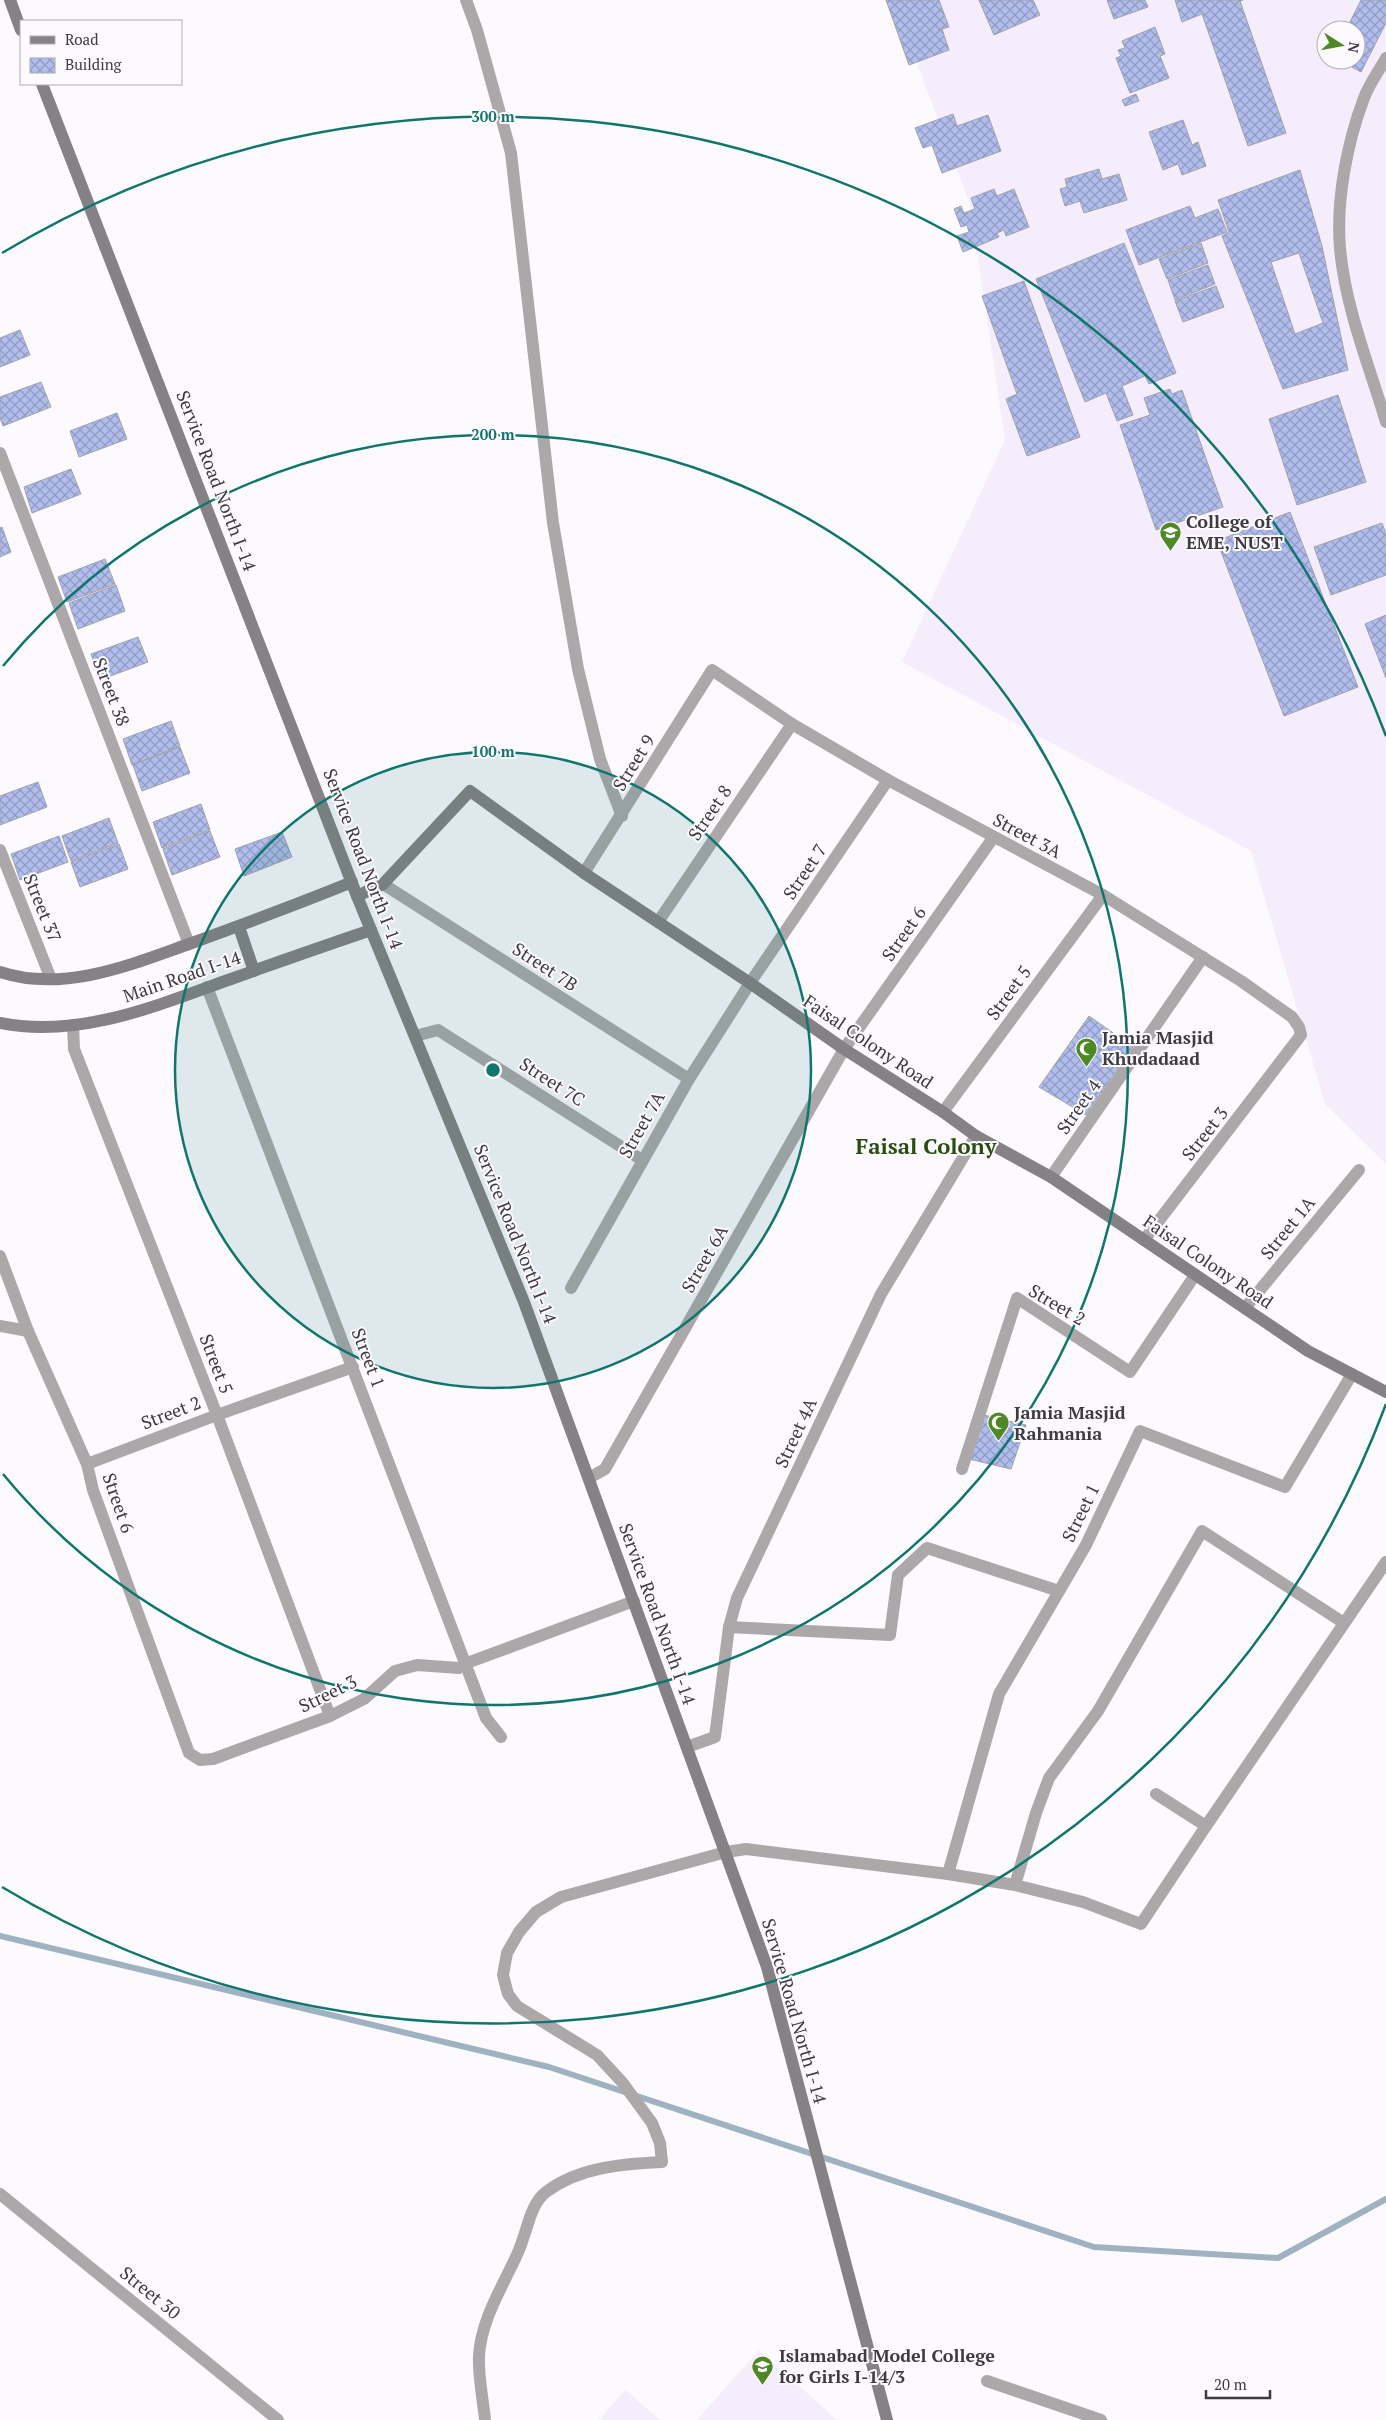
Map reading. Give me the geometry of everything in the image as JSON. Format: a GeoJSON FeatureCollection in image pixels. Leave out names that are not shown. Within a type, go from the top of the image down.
{"type":"FeatureCollection","features":[{"type":"Feature","properties":{"kind":"main road"},"geometry":{"type":"LineString","coordinates":[[10,0],[20,27]]}},
{"type":"Feature","properties":{"kind":"main road","name":"Service Road North I-14"},"geometry":{"type":"LineString","coordinates":[[42,85],[357,896],[524,1302],[726,1852],[767,1967],[887,2420]]}},
{"type":"Feature","properties":{"kind":"main road","name":"Faisal Colony Road"},"geometry":{"type":"LineString","coordinates":[[357,896],[383,884],[470,791],[584,873],[750,983],[844,1050],[944,1112],[976,1136],[1051,1177],[1308,1351],[1386,1392]]}},
{"type":"Feature","properties":{"kind":"main road","name":"Main Road I-14"},"geometry":{"type":"LineString","coordinates":[[0,972],[9,975],[51,979],[77,977],[127,966],[239,927],[352,882]]}},
{"type":"Feature","properties":{"kind":"main road"},"geometry":{"type":"LineString","coordinates":[[239,927],[254,970]]}},
{"type":"Feature","properties":{"kind":"main road","name":"Main Road I-14"},"geometry":{"type":"LineString","coordinates":[[0,1023],[35,1028],[73,1025],[119,1017],[371,930]]}},
{"type":"Feature","properties":{"kind":"street"},"geometry":{"type":"LineString","coordinates":[[466,0],[478,30],[511,153],[553,523],[578,669],[600,759],[622,816]]}},
{"type":"Feature","properties":{"kind":"street"},"geometry":{"type":"LineString","coordinates":[[1386,58],[1364,97],[1351,140],[1342,184],[1340,248],[1351,309],[1386,422]]}},
{"type":"Feature","properties":{"kind":"street","name":"Street 38"},"geometry":{"type":"LineString","coordinates":[[0,453],[189,944]]}},
{"type":"Feature","properties":{"kind":"street","name":"Street 9"},"geometry":{"type":"LineString","coordinates":[[584,873],[622,816],[712,670]]}},
{"type":"Feature","properties":{"kind":"street","name":"Street 3A"},"geometry":{"type":"LineString","coordinates":[[712,670],[792,724],[993,838],[1104,895],[1203,957],[1292,1017],[1299,1026],[1301,1035],[1293,1048]]}},
{"type":"Feature","properties":{"kind":"street","name":"Street 8"},"geometry":{"type":"LineString","coordinates":[[658,922],[792,724]]}},
{"type":"Feature","properties":{"kind":"street","name":"Street 7"},"geometry":{"type":"LineString","coordinates":[[750,983],[888,780]]}},
{"type":"Feature","properties":{"kind":"street","name":"Street 6"},"geometry":{"type":"LineString","coordinates":[[844,1050],[993,838]]}},
{"type":"Feature","properties":{"kind":"street","name":"Street 37"},"geometry":{"type":"LineString","coordinates":[[0,850],[51,979]]}},
{"type":"Feature","properties":{"kind":"street","name":"Street 7B"},"geometry":{"type":"LineString","coordinates":[[383,884],[688,1079]]}},
{"type":"Feature","properties":{"kind":"street","name":"Street 5"},"geometry":{"type":"LineString","coordinates":[[944,1112],[1104,895]]}},
{"type":"Feature","properties":{"kind":"street","name":"Street 4"},"geometry":{"type":"LineString","coordinates":[[1051,1177],[1203,957]]}},
{"type":"Feature","properties":{"kind":"street","name":"Street 7A"},"geometry":{"type":"LineString","coordinates":[[571,1288],[688,1079],[750,983]]}},
{"type":"Feature","properties":{"kind":"street","name":"Street 1"},"geometry":{"type":"LineString","coordinates":[[207,987],[467,1663],[486,1718],[501,1738]]}},
{"type":"Feature","properties":{"kind":"street","name":"Street 5"},"geometry":{"type":"LineString","coordinates":[[73,1025],[74,1050],[216,1415],[330,1716]]}},
{"type":"Feature","properties":{"kind":"street","name":"Street 7C"},"geometry":{"type":"LineString","coordinates":[[416,1036],[438,1030],[642,1160]]}},
{"type":"Feature","properties":{"kind":"street","name":"Street 3"},"geometry":{"type":"LineString","coordinates":[[1144,1240],[1293,1048]]}},
{"type":"Feature","properties":{"kind":"street","name":"Street 6A"},"geometry":{"type":"LineString","coordinates":[[589,1478],[605,1469],[844,1050]]}},
{"type":"Feature","properties":{"kind":"street","name":"Street 4A"},"geometry":{"type":"LineString","coordinates":[[687,1747],[716,1737],[729,1627],[737,1598],[873,1310],[976,1136]]}},
{"type":"Feature","properties":{"kind":"street","name":"Street 1A"},"geometry":{"type":"LineString","coordinates":[[1245,1308],[1359,1170]]}},
{"type":"Feature","properties":{"kind":"street","name":"Street 6"},"geometry":{"type":"LineString","coordinates":[[0,1256],[28,1331],[87,1464],[94,1490],[189,1753],[200,1760]]}},
{"type":"Feature","properties":{"kind":"street","name":"Street 2"},"geometry":{"type":"LineString","coordinates":[[962,1469],[1016,1298],[1130,1372],[1195,1275]]}},
{"type":"Feature","properties":{"kind":"street"},"geometry":{"type":"LineString","coordinates":[[0,1326],[28,1331]]}},
{"type":"Feature","properties":{"kind":"street","name":"Street 2"},"geometry":{"type":"LineString","coordinates":[[87,1464],[216,1415],[352,1367]]}},
{"type":"Feature","properties":{"kind":"street","name":"Street 1"},"geometry":{"type":"LineString","coordinates":[[948,1874],[999,1694],[1086,1545],[1140,1432],[1285,1487],[1352,1374]]}},
{"type":"Feature","properties":{"kind":"street"},"geometry":{"type":"LineString","coordinates":[[1015,1885],[1036,1813],[1049,1778],[1098,1711],[1202,1532],[1344,1623]]}},
{"type":"Feature","properties":{"kind":"street"},"geometry":{"type":"LineString","coordinates":[[729,1627],[890,1636],[898,1575],[927,1548],[1059,1591]]}},
{"type":"Feature","properties":{"kind":"street"},"geometry":{"type":"LineString","coordinates":[[485,2420],[479,2356],[483,2336],[492,2307],[520,2247],[532,2213],[545,2192],[577,2174],[620,2164],[662,2162],[660,2143],[652,2123],[622,2082],[596,2055],[517,2006],[508,1994],[503,1975],[506,1953],[518,1932],[536,1912],[561,1897],[726,1852],[746,1849],[948,1874],[1015,1885],[1083,1902],[1141,1924],[1386,1562]]}},
{"type":"Feature","properties":{"kind":"street","name":"Street 3"},"geometry":{"type":"LineString","coordinates":[[200,1760],[213,1759],[330,1716],[364,1699],[395,1671],[417,1665],[459,1668],[467,1663],[634,1601]]}},
{"type":"Feature","properties":{"kind":"street"},"geometry":{"type":"LineString","coordinates":[[1156,1794],[1206,1826]]}},
{"type":"Feature","properties":{"kind":"street","name":"Street 30"},"geometry":{"type":"LineString","coordinates":[[0,2194],[278,2420]]}},
{"type":"Feature","properties":{"kind":"street"},"geometry":{"type":"LineString","coordinates":[[987,2381],[1101,2420]]}},
{"type":"Feature","properties":{"kind":"shaded area","name":"College of EME, NUST"},"geometry":{"type":"Polygon","coordinates":[[[893,0],[1386,0],[1386,1164],[1325,1104],[1251,851],[902,662],[1005,440],[970,204],[893,0]]]}},
{"type":"Feature","properties":{"kind":"shaded area","name":"Islamabad Model College for Girls I-14/3"},"geometry":{"type":"Polygon","coordinates":[[[759,2350],[837,2420],[697,2420],[759,2350]]]}},
{"type":"Feature","properties":{"kind":"shaded area"},"geometry":{"type":"Polygon","coordinates":[[[625,2390],[660,2420],[599,2420],[625,2390]]]}},
{"type":"Feature","properties":{"kind":"building"},"geometry":{"type":"Polygon","coordinates":[[[886,0],[939,0],[949,27],[942,29],[949,50],[909,65],[886,0]]]}},
{"type":"Feature","properties":{"kind":"building"},"geometry":{"type":"Polygon","coordinates":[[[979,0],[1033,0],[1040,15],[994,35],[979,0]]]}},
{"type":"Feature","properties":{"kind":"building"},"geometry":{"type":"Polygon","coordinates":[[[1107,0],[1145,0],[1148,7],[1114,19],[1107,0]]]}},
{"type":"Feature","properties":{"kind":"building"},"geometry":{"type":"Polygon","coordinates":[[[1175,0],[1243,0],[1240,1],[1286,133],[1248,146],[1202,14],[1182,22],[1175,0]]]}},
{"type":"Feature","properties":{"kind":"building"},"geometry":{"type":"Polygon","coordinates":[[[1361,0],[1386,0],[1386,23],[1366,62],[1366,20],[1351,20],[1361,0]]]}},
{"type":"Feature","properties":{"kind":"building"},"geometry":{"type":"Polygon","coordinates":[[[1155,27],[1165,54],[1160,56],[1169,78],[1130,93],[1116,58],[1121,56],[1118,50],[1125,48],[1122,41],[1155,27]]]}},
{"type":"Feature","properties":{"kind":"building"},"geometry":{"type":"Polygon","coordinates":[[[1136,94],[1139,101],[1125,106],[1122,100],[1136,94]]]}},
{"type":"Feature","properties":{"kind":"building"},"geometry":{"type":"Polygon","coordinates":[[[953,114],[957,126],[988,115],[1001,151],[942,173],[932,145],[923,148],[915,128],[953,114]]]}},
{"type":"Feature","properties":{"kind":"building"},"geometry":{"type":"Polygon","coordinates":[[[1183,120],[1192,145],[1198,142],[1206,166],[1182,175],[1178,164],[1163,170],[1149,132],[1183,120]]]}},
{"type":"Feature","properties":{"kind":"building"},"geometry":{"type":"Polygon","coordinates":[[[1099,169],[1102,179],[1119,174],[1127,200],[1084,213],[1080,201],[1065,206],[1060,189],[1067,187],[1065,179],[1099,169]]]}},
{"type":"Feature","properties":{"kind":"building"},"geometry":{"type":"Polygon","coordinates":[[[1300,170],[1322,246],[1348,370],[1283,389],[1222,236],[1229,232],[1218,200],[1300,170]],[[1299,253],[1271,262],[1295,334],[1323,323],[1299,253]]]}},
{"type":"Feature","properties":{"kind":"building"},"geometry":{"type":"Polygon","coordinates":[[[994,189],[997,196],[1014,189],[1029,227],[1006,236],[1004,230],[997,233],[999,237],[963,252],[957,236],[969,232],[967,225],[961,227],[954,209],[961,206],[964,213],[975,209],[971,198],[994,189]]]}},
{"type":"Feature","properties":{"kind":"building"},"geometry":{"type":"Polygon","coordinates":[[[1190,206],[1195,218],[1218,209],[1227,232],[1139,265],[1126,230],[1190,206]]]}},
{"type":"Feature","properties":{"kind":"building"},"geometry":{"type":"Polygon","coordinates":[[[1124,243],[1176,373],[1149,384],[1145,376],[1122,386],[1133,415],[1117,421],[1106,393],[1085,402],[1036,279],[1124,243]]]}},
{"type":"Feature","properties":{"kind":"building"},"geometry":{"type":"Polygon","coordinates":[[[1201,243],[1208,263],[1167,279],[1159,259],[1201,243]]]}},
{"type":"Feature","properties":{"kind":"building"},"geometry":{"type":"Polygon","coordinates":[[[1208,265],[1215,284],[1175,300],[1168,280],[1208,265]]]}},
{"type":"Feature","properties":{"kind":"building"},"geometry":{"type":"Polygon","coordinates":[[[1024,281],[1080,437],[1027,456],[1006,399],[1017,394],[982,296],[1024,281]]]}},
{"type":"Feature","properties":{"kind":"building"},"geometry":{"type":"Polygon","coordinates":[[[1216,286],[1224,307],[1183,322],[1175,301],[1216,286]]]}},
{"type":"Feature","properties":{"kind":"building"},"geometry":{"type":"Polygon","coordinates":[[[20,330],[30,355],[0,367],[0,338],[20,330]]]}},
{"type":"Feature","properties":{"kind":"building"},"geometry":{"type":"Polygon","coordinates":[[[41,382],[51,407],[3,426],[0,418],[0,397],[41,382]]]}},
{"type":"Feature","properties":{"kind":"building"},"geometry":{"type":"Polygon","coordinates":[[[1170,389],[1172,394],[1182,390],[1223,507],[1156,530],[1120,425],[1150,415],[1144,398],[1170,389]]]}},
{"type":"Feature","properties":{"kind":"building"},"geometry":{"type":"Polygon","coordinates":[[[1338,395],[1366,482],[1297,505],[1269,419],[1338,395]]]}},
{"type":"Feature","properties":{"kind":"building"},"geometry":{"type":"Polygon","coordinates":[[[117,413],[127,439],[79,457],[70,431],[117,413]]]}},
{"type":"Feature","properties":{"kind":"building"},"geometry":{"type":"Polygon","coordinates":[[[71,469],[81,494],[32,513],[24,487],[71,469]]]}},
{"type":"Feature","properties":{"kind":"building"},"geometry":{"type":"Polygon","coordinates":[[[1290,512],[1358,687],[1284,716],[1217,541],[1290,512]]]}},
{"type":"Feature","properties":{"kind":"building"},"geometry":{"type":"Polygon","coordinates":[[[1382,523],[1386,534],[1386,575],[1331,595],[1314,547],[1382,523]]]}},
{"type":"Feature","properties":{"kind":"building"},"geometry":{"type":"Polygon","coordinates":[[[2,527],[11,552],[0,557],[0,528],[2,527]]]}},
{"type":"Feature","properties":{"kind":"building"},"geometry":{"type":"Polygon","coordinates":[[[105,559],[115,584],[67,602],[58,577],[105,559]]]}},
{"type":"Feature","properties":{"kind":"building"},"geometry":{"type":"Polygon","coordinates":[[[116,585],[125,611],[78,629],[69,603],[116,585]]]}},
{"type":"Feature","properties":{"kind":"building"},"geometry":{"type":"Polygon","coordinates":[[[1386,615],[1386,678],[1365,624],[1386,615]]]}},
{"type":"Feature","properties":{"kind":"building"},"geometry":{"type":"Polygon","coordinates":[[[138,637],[148,662],[100,680],[91,654],[138,637]]]}},
{"type":"Feature","properties":{"kind":"building"},"geometry":{"type":"Polygon","coordinates":[[[171,721],[180,746],[132,765],[123,739],[171,721]]]}},
{"type":"Feature","properties":{"kind":"building"},"geometry":{"type":"Polygon","coordinates":[[[180,747],[190,773],[142,791],[133,765],[180,747]]]}},
{"type":"Feature","properties":{"kind":"building"},"geometry":{"type":"Polygon","coordinates":[[[38,782],[47,807],[0,825],[0,796],[38,782]]]}},
{"type":"Feature","properties":{"kind":"building"},"geometry":{"type":"Polygon","coordinates":[[[201,804],[210,830],[162,848],[153,822],[201,804]]]}},
{"type":"Feature","properties":{"kind":"building"},"geometry":{"type":"Polygon","coordinates":[[[109,818],[118,843],[71,861],[62,836],[109,818]]]}},
{"type":"Feature","properties":{"kind":"building"},"geometry":{"type":"Polygon","coordinates":[[[210,831],[220,857],[172,875],[163,849],[210,831]]]}},
{"type":"Feature","properties":{"kind":"building"},"geometry":{"type":"Polygon","coordinates":[[[282,832],[292,857],[244,876],[235,849],[282,832]]]}},
{"type":"Feature","properties":{"kind":"building"},"geometry":{"type":"Polygon","coordinates":[[[59,836],[68,862],[20,880],[11,854],[59,836]]]}},
{"type":"Feature","properties":{"kind":"building"},"geometry":{"type":"Polygon","coordinates":[[[119,844],[128,869],[80,887],[71,862],[119,844]]]}},
{"type":"Feature","properties":{"kind":"building","name":"Jamia Masjid Khudadaad"},"geometry":{"type":"Polygon","coordinates":[[[1089,1016],[1133,1047],[1086,1115],[1039,1087],[1089,1016]]]}},
{"type":"Feature","properties":{"kind":"building","name":"Jamia Masjid Rahmania"},"geometry":{"type":"Polygon","coordinates":[[[984,1415],[1026,1425],[1011,1469],[969,1459],[984,1415]]]}},
{"type":"Feature","properties":{"kind":"waterway"},"geometry":{"type":"LineString","coordinates":[[0,1936],[549,2067],[1094,2247],[1278,2258],[1386,2199]]}},
{"type":"Feature","properties":{"kind":"place","name":"College of EME, NUST"},"geometry":{"type":"Point","coordinates":[1170,551]}},
{"type":"Feature","properties":{"kind":"place","name":"Jamia Masjid Khudadaad"},"geometry":{"type":"Point","coordinates":[1086,1067]}},
{"type":"Feature","properties":{"kind":"place","name":"Jamia Masjid Rahmania"},"geometry":{"type":"Point","coordinates":[998,1442]}},
{"type":"Feature","properties":{"kind":"place","name":"Islamabad Model College for Girls I-14/3"},"geometry":{"type":"Point","coordinates":[763,2385]}},
{"type":"Feature","properties":{"kind":"district","name":"Faisal Colony"},"geometry":{"type":"Point","coordinates":[926,1146]}}]}
